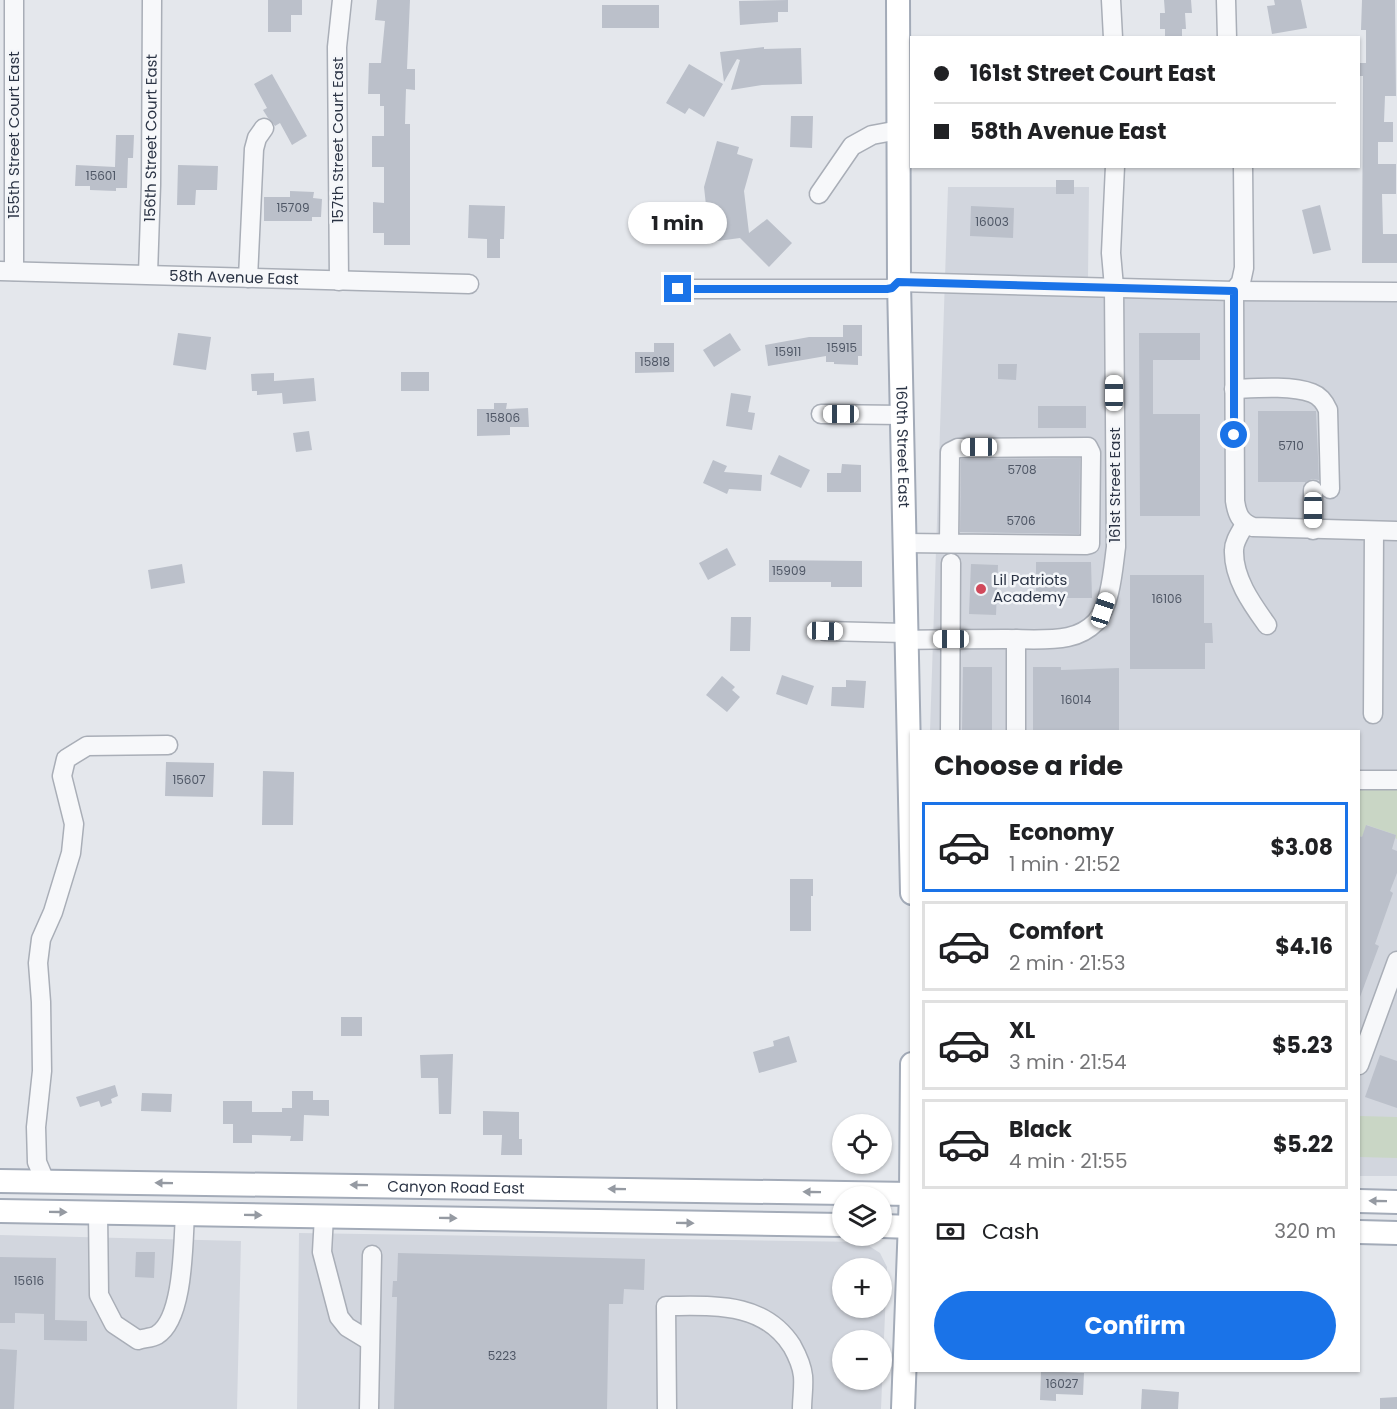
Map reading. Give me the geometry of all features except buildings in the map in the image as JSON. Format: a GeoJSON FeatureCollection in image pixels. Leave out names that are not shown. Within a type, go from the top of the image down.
{"type":"FeatureCollection","features":[{"type":"Feature","properties":{"kind":"main road","name":"160th Street East"},"geometry":{"type":"LineString","coordinates":[[898,0],[898,282],[910,820]]}},
{"type":"Feature","properties":{"kind":"main road","name":"Canyon Road East"},"geometry":{"type":"LineString","coordinates":[[0,1181],[910,1194]]}},
{"type":"Feature","properties":{"kind":"main road"},"geometry":{"type":"LineString","coordinates":[[1360,1201],[1397,1202]]}},
{"type":"Feature","properties":{"kind":"main road"},"geometry":{"type":"LineString","coordinates":[[0,1211],[832,1225]]}},
{"type":"Feature","properties":{"kind":"main road"},"geometry":{"type":"LineString","coordinates":[[892,1226],[910,1227]]}},
{"type":"Feature","properties":{"kind":"main road"},"geometry":{"type":"LineString","coordinates":[[1360,1232],[1397,1233]]}},
{"type":"Feature","properties":{"kind":"main road"},"geometry":{"type":"LineString","coordinates":[[903,1409],[910,1250]]}},
{"type":"Feature","properties":{"kind":"street","name":"155th Street Court East"},"geometry":{"type":"LineString","coordinates":[[7,271],[14,0]]}},
{"type":"Feature","properties":{"kind":"street","name":"156th Street Court East"},"geometry":{"type":"LineString","coordinates":[[148,274],[153,0]]}},
{"type":"Feature","properties":{"kind":"street","name":"157th Street Court East"},"geometry":{"type":"LineString","coordinates":[[339,281],[337,47],[342,0]]}},
{"type":"Feature","properties":{"kind":"street"},"geometry":{"type":"LineString","coordinates":[[1111,0],[1113,36]]}},
{"type":"Feature","properties":{"kind":"street"},"geometry":{"type":"LineString","coordinates":[[1226,0],[1227,36]]}},
{"type":"Feature","properties":{"kind":"street"},"geometry":{"type":"LineString","coordinates":[[248,278],[254,149],[257,138],[264,128]]}},
{"type":"Feature","properties":{"kind":"street"},"geometry":{"type":"LineString","coordinates":[[819,194],[852,146],[872,135],[899,130]]}},
{"type":"Feature","properties":{"kind":"street","name":"161st Street East"},"geometry":{"type":"LineString","coordinates":[[1016,639],[1067,637],[1081,633],[1097,621],[1112,583],[1116,546],[1114,287],[1111,253],[1115,168]]}},
{"type":"Feature","properties":{"kind":"street"},"geometry":{"type":"LineString","coordinates":[[1243,168],[1244,268],[1241,282],[1234,291],[1234,501],[1239,517],[1245,524],[1253,527],[1397,531]]}},
{"type":"Feature","properties":{"kind":"street","name":"58th Avenue East"},"geometry":{"type":"LineString","coordinates":[[7,271],[469,284]]}},
{"type":"Feature","properties":{"kind":"street"},"geometry":{"type":"LineString","coordinates":[[678,289],[887,289],[892,288],[898,282],[1234,291],[1397,292]]}},
{"type":"Feature","properties":{"kind":"street"},"geometry":{"type":"LineString","coordinates":[[1234,389],[1268,388],[1313,393],[1325,402],[1328,410],[1322,490],[1313,530]]}},
{"type":"Feature","properties":{"kind":"street"},"geometry":{"type":"LineString","coordinates":[[820,414],[902,415]]}},
{"type":"Feature","properties":{"kind":"street"},"geometry":{"type":"LineString","coordinates":[[904,543],[1090,544],[1091,453],[1088,447],[958,447],[952,449],[950,452],[949,543]]}},
{"type":"Feature","properties":{"kind":"street"},"geometry":{"type":"LineString","coordinates":[[1245,524],[1234,549],[1236,568],[1248,598],[1267,625]]}},
{"type":"Feature","properties":{"kind":"street"},"geometry":{"type":"LineString","coordinates":[[1373,714],[1374,531]]}},
{"type":"Feature","properties":{"kind":"street"},"geometry":{"type":"LineString","coordinates":[[950,730],[951,563]]}},
{"type":"Feature","properties":{"kind":"street"},"geometry":{"type":"LineString","coordinates":[[825,631],[951,639],[1016,639],[1016,730]]}},
{"type":"Feature","properties":{"kind":"street"},"geometry":{"type":"LineString","coordinates":[[45,1181],[37,1162],[36,1127],[42,1071],[38,963],[41,939],[53,912],[71,853],[74,824],[62,776],[66,759],[87,746],[168,746]]}},
{"type":"Feature","properties":{"kind":"street"},"geometry":{"type":"LineString","coordinates":[[1360,780],[1397,780]]}},
{"type":"Feature","properties":{"kind":"street"},"geometry":{"type":"LineString","coordinates":[[1360,1062],[1397,961]]}},
{"type":"Feature","properties":{"kind":"street"},"geometry":{"type":"LineString","coordinates":[[98,1212],[99,1295],[114,1324],[138,1340],[157,1335],[170,1321],[179,1291],[185,1214]]}},
{"type":"Feature","properties":{"kind":"street"},"geometry":{"type":"LineString","coordinates":[[324,1216],[322,1252],[339,1317],[347,1327],[370,1341]]}},
{"type":"Feature","properties":{"kind":"street"},"geometry":{"type":"LineString","coordinates":[[369,1409],[372,1255]]}},
{"type":"Feature","properties":{"kind":"street"},"geometry":{"type":"LineString","coordinates":[[667,1409],[666,1306],[733,1307],[753,1313],[770,1323],[788,1341],[800,1363],[803,1375],[802,1409]]}},
{"type":"Feature","properties":{"kind":"shaded area"},"geometry":{"type":"Polygon","coordinates":[[[948,187],[1089,187],[1088,278],[1397,287],[1397,1176],[1360,1176],[1360,730],[930,730],[948,187]]]}},
{"type":"Feature","properties":{"kind":"shaded area"},"geometry":{"type":"Polygon","coordinates":[[[299,1233],[832,1242],[832,1246],[869,1246],[880,1253],[882,1258],[832,1258],[832,1318],[885,1318],[884,1330],[832,1330],[832,1390],[882,1390],[881,1409],[297,1409],[299,1233]]]}},
{"type":"Feature","properties":{"kind":"shaded area"},"geometry":{"type":"Polygon","coordinates":[[[0,1235],[241,1241],[237,1409],[0,1409],[0,1235]]]}},
{"type":"Feature","properties":{"kind":"green space"},"geometry":{"type":"Polygon","coordinates":[[[1360,789],[1397,789],[1397,839],[1396,835],[1367,825],[1362,837],[1360,836],[1360,789]]]}},
{"type":"Feature","properties":{"kind":"green space"},"geometry":{"type":"Polygon","coordinates":[[[1360,1116],[1397,1117],[1397,1158],[1360,1157],[1360,1116]]]}},
{"type":"Feature","properties":{"kind":"place","name":"Lil Patriots Academy"},"geometry":{"type":"Point","coordinates":[981,589]}},
{"type":"Feature","properties":{"kind":"route"},"geometry":{"type":"LineString","coordinates":[[678,289],[887,289],[892,288],[898,282],[1234,291],[1234,435]]}}]}
